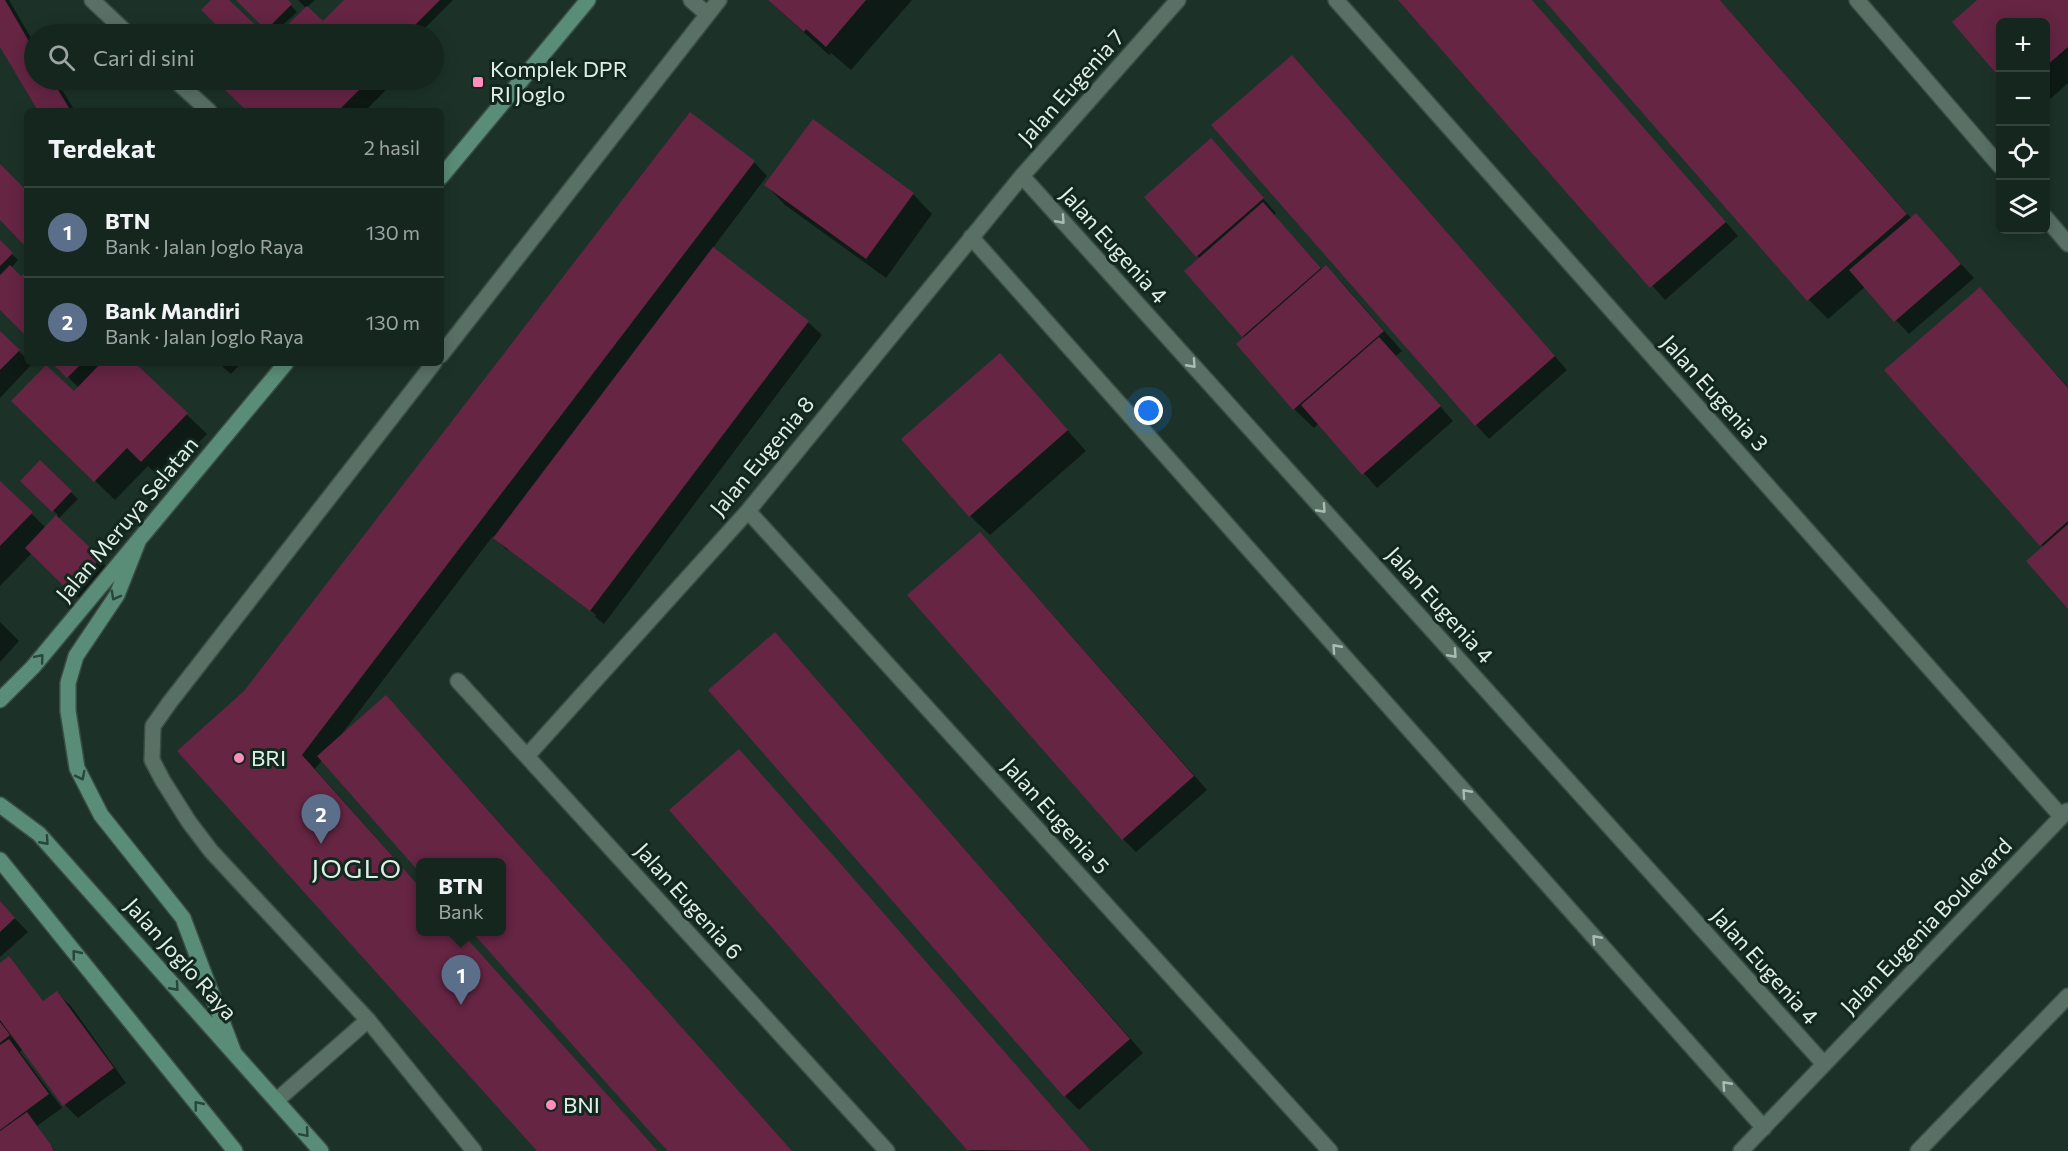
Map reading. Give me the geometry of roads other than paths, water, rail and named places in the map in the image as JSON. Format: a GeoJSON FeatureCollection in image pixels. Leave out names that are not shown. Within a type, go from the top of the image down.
{"type":"FeatureCollection","features":[{"type":"Feature","properties":{"kind":"main road"},"geometry":{"type":"LineString","coordinates":[[444,173],[588,0]]}},
{"type":"Feature","properties":{"kind":"main road","name":"Jalan Meruya Selatan"},"geometry":{"type":"LineString","coordinates":[[0,700],[33,667],[284,366]]}},
{"type":"Feature","properties":{"kind":"main road"},"geometry":{"type":"LineString","coordinates":[[138,542],[117,595],[76,656],[68,683],[68,711],[76,768],[102,815],[183,918],[234,1053]]}},
{"type":"Feature","properties":{"kind":"main road","name":"Jalan Joglo Raya"},"geometry":{"type":"LineString","coordinates":[[0,805],[39,834],[321,1151]]}},
{"type":"Feature","properties":{"kind":"main road"},"geometry":{"type":"LineString","coordinates":[[0,860],[235,1151]]}},
{"type":"Feature","properties":{"kind":"street"},"geometry":{"type":"LineString","coordinates":[[92,0],[117,24]]}},
{"type":"Feature","properties":{"kind":"street"},"geometry":{"type":"LineString","coordinates":[[691,0],[707,14]]}},
{"type":"Feature","properties":{"kind":"street"},"geometry":{"type":"LineString","coordinates":[[444,351],[719,0]]}},
{"type":"Feature","properties":{"kind":"street","name":"Jalan Eugenia 7"},"geometry":{"type":"LineString","coordinates":[[1022,176],[1178,0]]}},
{"type":"Feature","properties":{"kind":"street","name":"Jalan Eugenia 3"},"geometry":{"type":"LineString","coordinates":[[1336,0],[2065,813]]}},
{"type":"Feature","properties":{"kind":"street"},"geometry":{"type":"LineString","coordinates":[[1857,0],[1996,160]]}},
{"type":"Feature","properties":{"kind":"street"},"geometry":{"type":"LineString","coordinates":[[187,90],[206,108]]}},
{"type":"Feature","properties":{"kind":"street","name":"Jalan Eugenia 8"},"geometry":{"type":"LineString","coordinates":[[527,756],[748,511],[1022,176]]}},
{"type":"Feature","properties":{"kind":"street","name":"Jalan Eugenia 4"},"geometry":{"type":"LineString","coordinates":[[1022,176],[1824,1064]]}},
{"type":"Feature","properties":{"kind":"street"},"geometry":{"type":"LineString","coordinates":[[2050,223],[2068,244]]}},
{"type":"Feature","properties":{"kind":"street"},"geometry":{"type":"LineString","coordinates":[[971,237],[1764,1128]]}},
{"type":"Feature","properties":{"kind":"street"},"geometry":{"type":"LineString","coordinates":[[432,366],[170,702],[153,726],[152,760],[189,822],[211,851],[368,1020],[474,1151]]}},
{"type":"Feature","properties":{"kind":"street","name":"Jalan Eugenia 5"},"geometry":{"type":"LineString","coordinates":[[748,511],[1330,1151]]}},
{"type":"Feature","properties":{"kind":"street","name":"Jalan Eugenia 6"},"geometry":{"type":"LineString","coordinates":[[458,681],[887,1151]]}},
{"type":"Feature","properties":{"kind":"street","name":"Jalan Eugenia Boulevard"},"geometry":{"type":"LineString","coordinates":[[1741,1151],[2065,813]]}},
{"type":"Feature","properties":{"kind":"street"},"geometry":{"type":"LineString","coordinates":[[1918,1151],[2068,996]]}},
{"type":"Feature","properties":{"kind":"street"},"geometry":{"type":"LineString","coordinates":[[277,1100],[368,1020]]}},
{"type":"Feature","properties":{"kind":"place","name":"Komplek DPR RI Joglo"},"geometry":{"type":"Point","coordinates":[478,82]}},
{"type":"Feature","properties":{"kind":"place","name":"BRI"},"geometry":{"type":"Point","coordinates":[239,758]}},
{"type":"Feature","properties":{"kind":"place","name":"Bank Mandiri"},"geometry":{"type":"Point","coordinates":[321,844]}},
{"type":"Feature","properties":{"kind":"place","name":"BTN"},"geometry":{"type":"Point","coordinates":[461,1005]}},
{"type":"Feature","properties":{"kind":"place","name":"BNI"},"geometry":{"type":"Point","coordinates":[551,1105]}},
{"type":"Feature","properties":{"kind":"district","name":"JOGLO"},"geometry":{"type":"Point","coordinates":[357,869]}}]}
